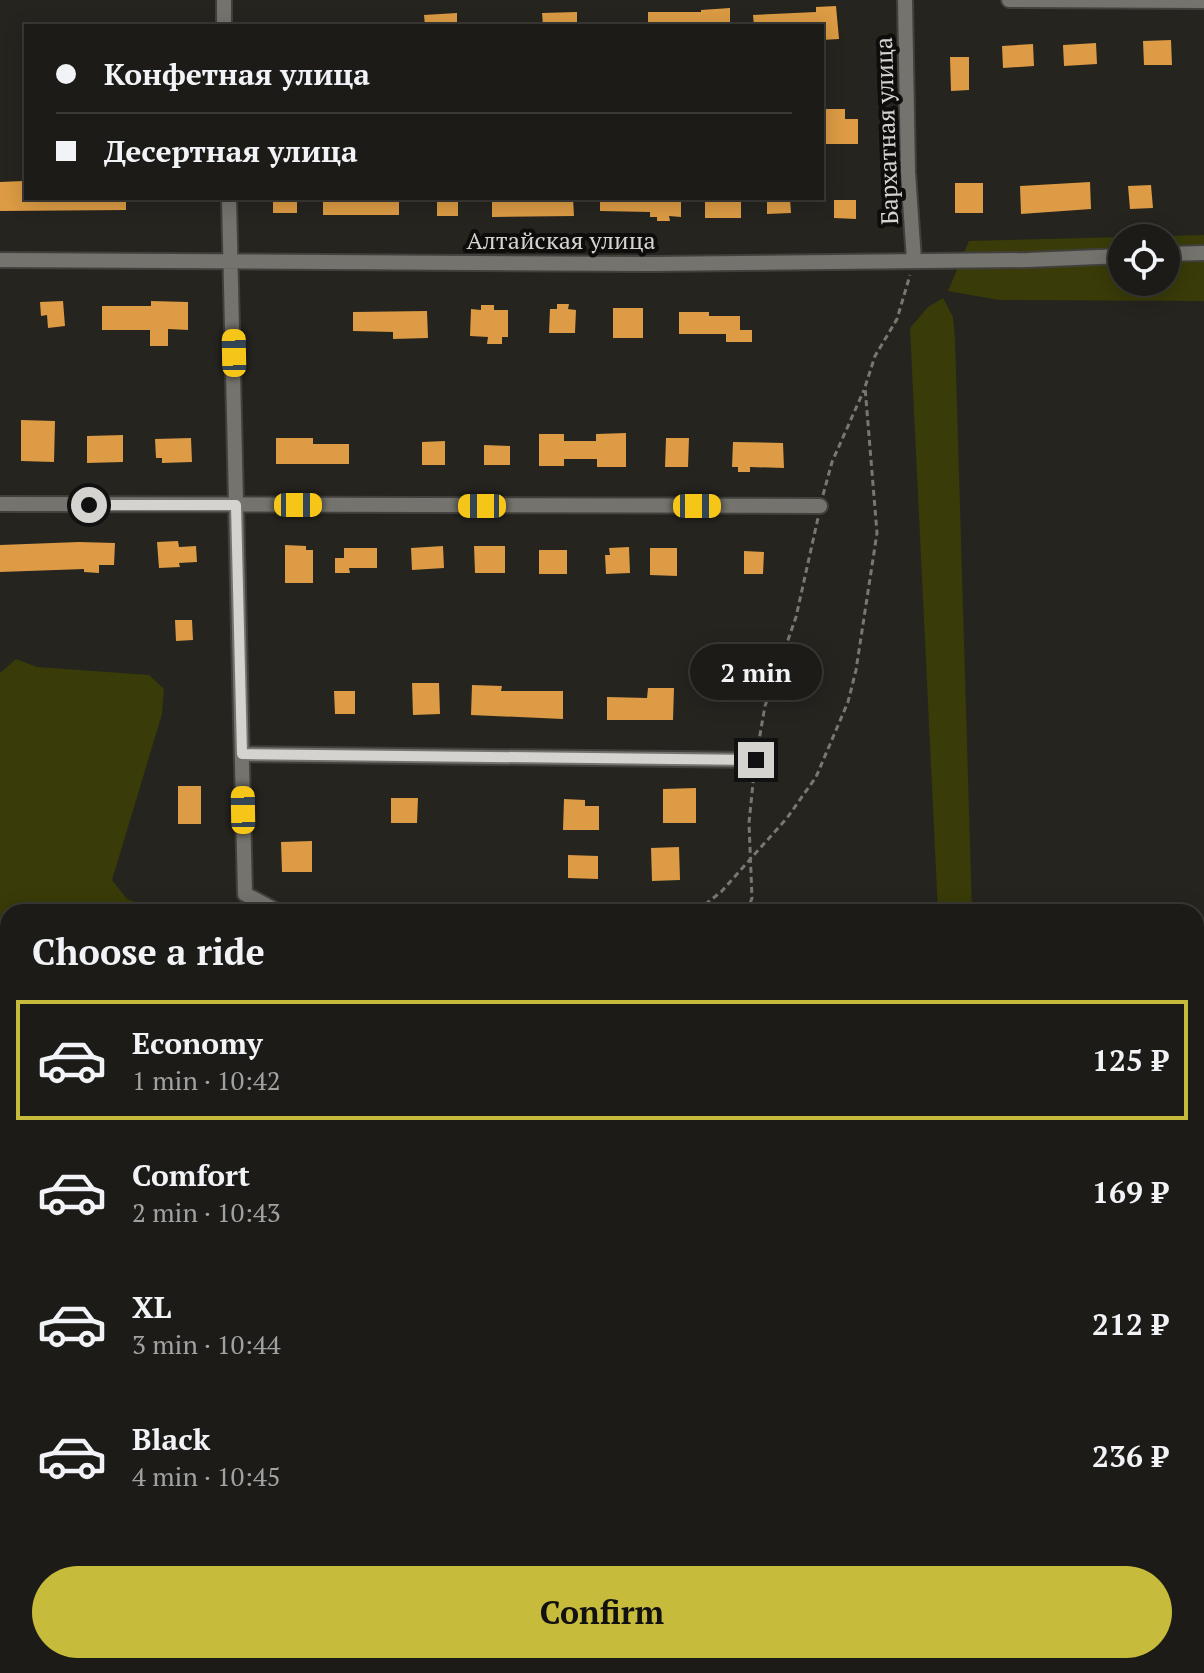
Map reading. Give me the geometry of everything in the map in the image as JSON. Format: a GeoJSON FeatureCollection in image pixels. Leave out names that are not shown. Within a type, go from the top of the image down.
{"type":"FeatureCollection","features":[{"type":"Feature","properties":{"kind":"street"},"geometry":{"type":"LineString","coordinates":[[224,0],[224,24]]}},
{"type":"Feature","properties":{"kind":"street"},"geometry":{"type":"LineString","coordinates":[[905,0],[918,0]]}},
{"type":"Feature","properties":{"kind":"street","name":"Бархатная улица"},"geometry":{"type":"LineString","coordinates":[[905,0],[908,172],[914,260]]}},
{"type":"Feature","properties":{"kind":"street"},"geometry":{"type":"LineString","coordinates":[[1009,0],[1204,1]]}},
{"type":"Feature","properties":{"kind":"street"},"geometry":{"type":"LineString","coordinates":[[229,200],[245,894],[264,904]]}},
{"type":"Feature","properties":{"kind":"street"},"geometry":{"type":"LineString","coordinates":[[1180,254],[1204,253]]}},
{"type":"Feature","properties":{"kind":"street","name":"Алтайская улица"},"geometry":{"type":"LineString","coordinates":[[0,260],[650,264],[1108,257]]}},
{"type":"Feature","properties":{"kind":"street"},"geometry":{"type":"LineString","coordinates":[[0,504],[820,506]]}},
{"type":"Feature","properties":{"kind":"street"},"geometry":{"type":"LineString","coordinates":[[242,754],[756,760]]}},
{"type":"Feature","properties":{"kind":"path"},"geometry":{"type":"LineString","coordinates":[[750,904],[749,823],[765,706],[796,617],[832,462],[875,356],[897,319],[914,260]]}},
{"type":"Feature","properties":{"kind":"path"},"geometry":{"type":"LineString","coordinates":[[705,904],[721,892],[787,818],[816,777],[848,702],[856,670],[877,533],[865,387]]}},
{"type":"Feature","properties":{"kind":"shaded area"},"geometry":{"type":"Polygon","coordinates":[[[1204,235],[1204,301],[999,300],[948,291],[969,241],[1108,237],[1108,296],[1180,296],[1180,236],[1204,235]]]}},
{"type":"Feature","properties":{"kind":"shaded area"},"geometry":{"type":"Polygon","coordinates":[[[943,298],[953,317],[955,339],[972,904],[938,904],[910,328],[928,307],[943,298]]]}},
{"type":"Feature","properties":{"kind":"shaded area"},"geometry":{"type":"Polygon","coordinates":[[[16,659],[37,667],[149,675],[164,689],[162,714],[112,880],[127,899],[140,904],[0,904],[0,673],[16,659]]]}},
{"type":"Feature","properties":{"kind":"building"},"geometry":{"type":"Polygon","coordinates":[[[836,6],[839,39],[824,40],[824,24],[754,24],[753,15],[816,12],[816,7],[836,6]]]}},
{"type":"Feature","properties":{"kind":"building"},"geometry":{"type":"Polygon","coordinates":[[[730,8],[730,24],[648,24],[648,12],[730,8]]]}},
{"type":"Feature","properties":{"kind":"building"},"geometry":{"type":"Polygon","coordinates":[[[577,12],[577,24],[543,24],[542,13],[577,12]]]}},
{"type":"Feature","properties":{"kind":"building"},"geometry":{"type":"Polygon","coordinates":[[[457,13],[457,24],[425,24],[424,15],[457,13]]]}},
{"type":"Feature","properties":{"kind":"building"},"geometry":{"type":"Polygon","coordinates":[[[1171,40],[1172,65],[1144,65],[1143,41],[1171,40]]]}},
{"type":"Feature","properties":{"kind":"building"},"geometry":{"type":"Polygon","coordinates":[[[1096,43],[1097,64],[1064,66],[1063,45],[1096,43]]]}},
{"type":"Feature","properties":{"kind":"building"},"geometry":{"type":"Polygon","coordinates":[[[1033,44],[1034,66],[1003,68],[1002,46],[1033,44]]]}},
{"type":"Feature","properties":{"kind":"building"},"geometry":{"type":"Polygon","coordinates":[[[950,57],[969,57],[969,90],[951,91],[950,57]]]}},
{"type":"Feature","properties":{"kind":"building"},"geometry":{"type":"Polygon","coordinates":[[[825,109],[845,109],[845,119],[858,119],[858,144],[825,144],[825,109]]]}},
{"type":"Feature","properties":{"kind":"building"},"geometry":{"type":"Polygon","coordinates":[[[23,181],[24,200],[126,200],[126,210],[0,211],[0,182],[23,181]]]}},
{"type":"Feature","properties":{"kind":"building"},"geometry":{"type":"Polygon","coordinates":[[[1090,182],[1091,209],[1021,214],[1020,186],[1090,182]]]}},
{"type":"Feature","properties":{"kind":"building"},"geometry":{"type":"Polygon","coordinates":[[[955,183],[983,183],[983,213],[955,213],[955,183]]]}},
{"type":"Feature","properties":{"kind":"building"},"geometry":{"type":"Polygon","coordinates":[[[1151,185],[1153,208],[1130,209],[1128,186],[1151,185]]]}},
{"type":"Feature","properties":{"kind":"building"},"geometry":{"type":"Polygon","coordinates":[[[273,200],[297,200],[297,213],[273,213],[273,200]]]}},
{"type":"Feature","properties":{"kind":"building"},"geometry":{"type":"Polygon","coordinates":[[[323,200],[399,200],[399,215],[323,215],[323,200]]]}},
{"type":"Feature","properties":{"kind":"building"},"geometry":{"type":"Polygon","coordinates":[[[437,200],[458,200],[458,216],[437,216],[437,200]]]}},
{"type":"Feature","properties":{"kind":"building"},"geometry":{"type":"Polygon","coordinates":[[[492,200],[573,200],[574,216],[492,217],[492,200]]]}},
{"type":"Feature","properties":{"kind":"building"},"geometry":{"type":"Polygon","coordinates":[[[600,200],[681,200],[681,217],[669,216],[670,221],[657,221],[657,217],[650,217],[650,212],[600,211],[600,200]]]}},
{"type":"Feature","properties":{"kind":"building"},"geometry":{"type":"Polygon","coordinates":[[[705,200],[741,200],[741,218],[705,218],[705,200]]]}},
{"type":"Feature","properties":{"kind":"building"},"geometry":{"type":"Polygon","coordinates":[[[767,200],[790,200],[791,213],[767,214],[767,200]]]}},
{"type":"Feature","properties":{"kind":"building"},"geometry":{"type":"Polygon","coordinates":[[[834,200],[856,200],[856,219],[834,218],[834,200]]]}},
{"type":"Feature","properties":{"kind":"building"},"geometry":{"type":"Polygon","coordinates":[[[63,301],[65,326],[48,328],[47,315],[41,316],[40,302],[63,301]]]}},
{"type":"Feature","properties":{"kind":"building"},"geometry":{"type":"Polygon","coordinates":[[[151,301],[188,302],[188,330],[168,329],[168,346],[150,346],[150,330],[102,330],[102,306],[151,306],[151,301]]]}},
{"type":"Feature","properties":{"kind":"building"},"geometry":{"type":"Polygon","coordinates":[[[557,304],[569,304],[568,309],[576,310],[575,333],[549,333],[550,309],[557,309],[557,304]]]}},
{"type":"Feature","properties":{"kind":"building"},"geometry":{"type":"Polygon","coordinates":[[[481,305],[494,305],[494,310],[508,310],[508,337],[502,337],[502,344],[487,344],[488,337],[470,336],[471,309],[481,310],[481,305]]]}},
{"type":"Feature","properties":{"kind":"building"},"geometry":{"type":"Polygon","coordinates":[[[613,308],[643,308],[643,338],[613,338],[613,308]]]}},
{"type":"Feature","properties":{"kind":"building"},"geometry":{"type":"Polygon","coordinates":[[[427,311],[428,338],[393,339],[393,332],[353,331],[353,312],[427,311]]]}},
{"type":"Feature","properties":{"kind":"building"},"geometry":{"type":"Polygon","coordinates":[[[679,312],[740,316],[740,330],[752,330],[752,342],[726,342],[726,334],[679,334],[679,312]]]}},
{"type":"Feature","properties":{"kind":"building"},"geometry":{"type":"Polygon","coordinates":[[[21,420],[55,421],[54,462],[21,461],[21,420]]]}},
{"type":"Feature","properties":{"kind":"building"},"geometry":{"type":"Polygon","coordinates":[[[626,433],[626,467],[597,467],[597,459],[564,459],[564,466],[539,466],[539,434],[564,434],[564,441],[596,441],[596,434],[626,433]]]}},
{"type":"Feature","properties":{"kind":"building"},"geometry":{"type":"Polygon","coordinates":[[[123,435],[123,462],[87,463],[87,436],[123,435]]]}},
{"type":"Feature","properties":{"kind":"building"},"geometry":{"type":"Polygon","coordinates":[[[191,438],[192,462],[162,463],[162,458],[156,458],[155,439],[191,438]]]}},
{"type":"Feature","properties":{"kind":"building"},"geometry":{"type":"Polygon","coordinates":[[[276,438],[313,438],[313,444],[349,444],[349,464],[276,464],[276,438]]]}},
{"type":"Feature","properties":{"kind":"building"},"geometry":{"type":"Polygon","coordinates":[[[666,438],[689,438],[688,467],[665,467],[666,438]]]}},
{"type":"Feature","properties":{"kind":"building"},"geometry":{"type":"Polygon","coordinates":[[[445,441],[445,465],[422,465],[422,442],[445,441]]]}},
{"type":"Feature","properties":{"kind":"building"},"geometry":{"type":"Polygon","coordinates":[[[733,442],[783,443],[784,468],[750,467],[750,472],[738,472],[738,467],[732,467],[733,442]]]}},
{"type":"Feature","properties":{"kind":"building"},"geometry":{"type":"Polygon","coordinates":[[[484,445],[510,446],[510,465],[484,465],[484,445]]]}},
{"type":"Feature","properties":{"kind":"building"},"geometry":{"type":"Polygon","coordinates":[[[178,541],[179,547],[196,546],[197,562],[159,568],[157,542],[178,541]]]}},
{"type":"Feature","properties":{"kind":"building"},"geometry":{"type":"Polygon","coordinates":[[[115,543],[114,565],[99,565],[99,573],[84,572],[84,569],[0,572],[0,545],[115,543]]]}},
{"type":"Feature","properties":{"kind":"building"},"geometry":{"type":"Polygon","coordinates":[[[285,545],[306,546],[306,550],[313,550],[313,583],[285,583],[285,545]]]}},
{"type":"Feature","properties":{"kind":"building"},"geometry":{"type":"Polygon","coordinates":[[[443,546],[444,568],[412,570],[411,548],[443,546]]]}},
{"type":"Feature","properties":{"kind":"building"},"geometry":{"type":"Polygon","coordinates":[[[474,546],[505,546],[505,573],[475,573],[474,546]]]}},
{"type":"Feature","properties":{"kind":"building"},"geometry":{"type":"Polygon","coordinates":[[[629,547],[630,573],[606,574],[605,555],[610,555],[609,548],[629,547]]]}},
{"type":"Feature","properties":{"kind":"building"},"geometry":{"type":"Polygon","coordinates":[[[344,548],[377,548],[377,568],[349,568],[350,573],[335,573],[335,558],[344,558],[344,548]]]}},
{"type":"Feature","properties":{"kind":"building"},"geometry":{"type":"Polygon","coordinates":[[[650,548],[677,548],[677,576],[650,575],[650,548]]]}},
{"type":"Feature","properties":{"kind":"building"},"geometry":{"type":"Polygon","coordinates":[[[539,550],[567,550],[567,574],[539,574],[539,550]]]}},
{"type":"Feature","properties":{"kind":"building"},"geometry":{"type":"Polygon","coordinates":[[[744,551],[764,552],[763,574],[744,574],[744,551]]]}},
{"type":"Feature","properties":{"kind":"building"},"geometry":{"type":"Polygon","coordinates":[[[175,620],[192,620],[193,640],[176,641],[175,620]]]}},
{"type":"Feature","properties":{"kind":"building"},"geometry":{"type":"Polygon","coordinates":[[[711,648],[743,648],[744,677],[711,678],[711,648]]]}},
{"type":"Feature","properties":{"kind":"building"},"geometry":{"type":"Polygon","coordinates":[[[412,683],[439,683],[440,714],[413,715],[412,683]]]}},
{"type":"Feature","properties":{"kind":"building"},"geometry":{"type":"Polygon","coordinates":[[[472,685],[502,686],[501,691],[563,691],[563,719],[471,715],[472,685]]]}},
{"type":"Feature","properties":{"kind":"building"},"geometry":{"type":"Polygon","coordinates":[[[648,688],[674,688],[673,720],[607,720],[607,697],[647,698],[648,688]]]}},
{"type":"Feature","properties":{"kind":"building"},"geometry":{"type":"Polygon","coordinates":[[[334,691],[355,691],[355,714],[335,714],[334,691]]]}},
{"type":"Feature","properties":{"kind":"building"},"geometry":{"type":"Polygon","coordinates":[[[178,786],[201,786],[201,824],[178,824],[178,786]]]}},
{"type":"Feature","properties":{"kind":"building"},"geometry":{"type":"Polygon","coordinates":[[[696,788],[696,823],[663,823],[663,789],[696,788]]]}},
{"type":"Feature","properties":{"kind":"building"},"geometry":{"type":"Polygon","coordinates":[[[391,798],[418,798],[417,823],[391,823],[391,798]]]}},
{"type":"Feature","properties":{"kind":"building"},"geometry":{"type":"Polygon","coordinates":[[[564,799],[585,800],[585,806],[599,806],[599,830],[563,830],[564,799]]]}},
{"type":"Feature","properties":{"kind":"building"},"geometry":{"type":"Polygon","coordinates":[[[312,841],[312,872],[282,872],[281,842],[312,841]]]}},
{"type":"Feature","properties":{"kind":"building"},"geometry":{"type":"Polygon","coordinates":[[[679,847],[680,880],[652,881],[651,848],[679,847]]]}},
{"type":"Feature","properties":{"kind":"building"},"geometry":{"type":"Polygon","coordinates":[[[568,855],[598,856],[598,879],[568,878],[568,855]]]}},
{"type":"Feature","properties":{"kind":"route"},"geometry":{"type":"LineString","coordinates":[[89,505],[236,505],[242,754],[756,760]]}}]}
